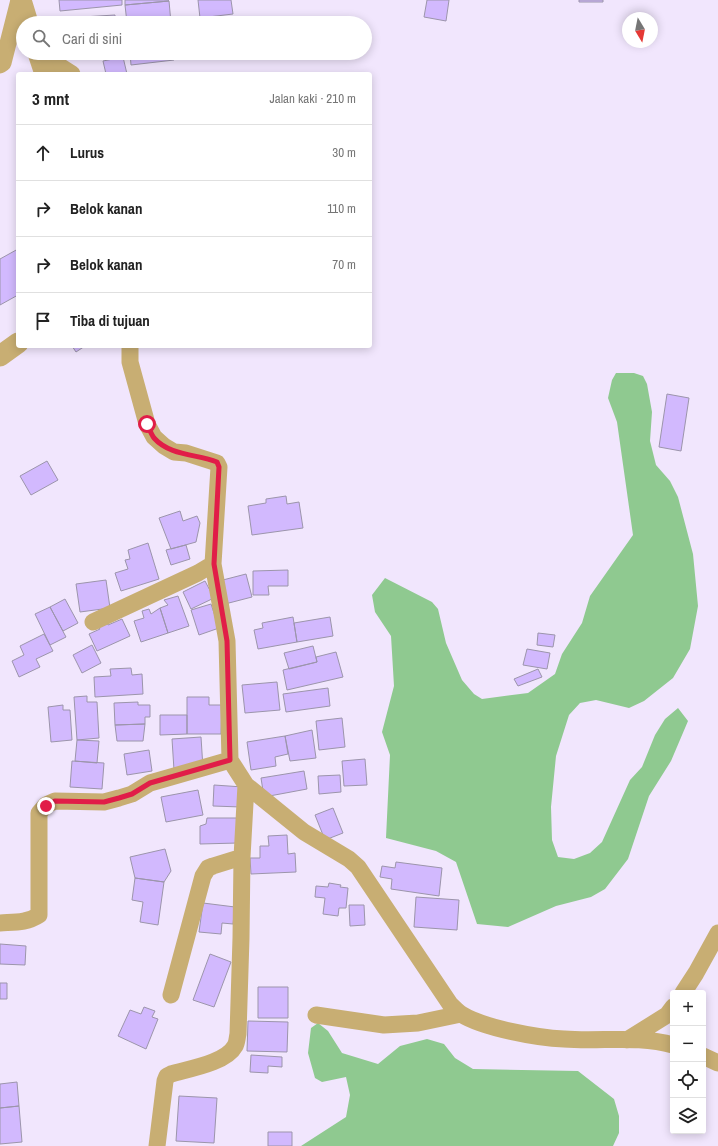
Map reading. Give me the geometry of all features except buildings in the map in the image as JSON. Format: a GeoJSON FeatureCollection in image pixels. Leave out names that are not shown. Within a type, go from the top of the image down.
{"type":"FeatureCollection","features":[{"type":"Feature","properties":{"kind":"street"},"geometry":{"type":"LineString","coordinates":[[20,0],[26,16]]}},
{"type":"Feature","properties":{"kind":"street"},"geometry":{"type":"LineString","coordinates":[[0,65],[2,63],[20,0]]}},
{"type":"Feature","properties":{"kind":"street"},"geometry":{"type":"LineString","coordinates":[[40,60],[44,72]]}},
{"type":"Feature","properties":{"kind":"street"},"geometry":{"type":"LineString","coordinates":[[49,60],[69,72]]}},
{"type":"Feature","properties":{"kind":"street"},"geometry":{"type":"LineString","coordinates":[[0,356],[16,344]]}},
{"type":"Feature","properties":{"kind":"street"},"geometry":{"type":"LineString","coordinates":[[130,348],[130,362],[147,424],[154,438],[174,452],[211,460],[217,462],[219,467],[214,564],[227,641],[230,760],[246,785],[304,832],[349,859],[358,867],[450,1004],[461,1014],[480,1022],[520,1033],[564,1039],[627,1040],[660,1042],[670,1044]]}},
{"type":"Feature","properties":{"kind":"street"},"geometry":{"type":"LineString","coordinates":[[93,622],[214,564]]}},
{"type":"Feature","properties":{"kind":"street"},"geometry":{"type":"LineString","coordinates":[[0,923],[24,921],[33,919],[39,915],[39,813],[46,806],[55,801],[104,802],[132,794],[150,783],[230,760]]}},
{"type":"Feature","properties":{"kind":"street"},"geometry":{"type":"LineString","coordinates":[[157,1146],[165,1081],[167,1076],[211,1063],[230,1052],[236,1046],[238,1034],[242,857],[246,785]]}},
{"type":"Feature","properties":{"kind":"street"},"geometry":{"type":"LineString","coordinates":[[171,994],[203,876],[208,868],[242,857]]}},
{"type":"Feature","properties":{"kind":"street"},"geometry":{"type":"LineString","coordinates":[[685,990],[718,933]]}},
{"type":"Feature","properties":{"kind":"street"},"geometry":{"type":"LineString","coordinates":[[627,1040],[667,1015],[670,1011]]}},
{"type":"Feature","properties":{"kind":"street"},"geometry":{"type":"LineString","coordinates":[[316,1015],[384,1025],[418,1023],[461,1014]]}},
{"type":"Feature","properties":{"kind":"street"},"geometry":{"type":"LineString","coordinates":[[706,1057],[718,1063]]}},
{"type":"Feature","properties":{"kind":"green space"},"geometry":{"type":"Polygon","coordinates":[[[616,373],[634,373],[643,376],[647,384],[652,412],[650,441],[656,465],[670,481],[678,497],[693,554],[698,606],[690,649],[673,678],[644,701],[629,708],[596,700],[580,703],[569,715],[556,756],[551,807],[552,840],[558,857],[574,859],[590,853],[602,842],[630,780],[642,767],[655,735],[665,719],[678,708],[688,721],[671,761],[649,796],[628,859],[605,889],[591,897],[556,906],[508,927],[477,924],[456,862],[436,851],[386,838],[390,755],[382,732],[394,686],[391,636],[375,612],[372,595],[385,578],[432,602],[438,609],[446,643],[462,680],[474,694],[482,699],[528,693],[555,674],[562,654],[582,623],[590,596],[633,535],[617,422],[608,398],[612,380],[616,373]]]}},
{"type":"Feature","properties":{"kind":"green space"},"geometry":{"type":"Polygon","coordinates":[[[318,1023],[328,1031],[342,1053],[378,1064],[400,1046],[427,1039],[444,1044],[455,1058],[473,1069],[578,1071],[614,1099],[619,1116],[619,1133],[613,1146],[301,1146],[346,1117],[350,1095],[346,1077],[322,1082],[315,1078],[308,1053],[311,1028],[318,1023]]]}},
{"type":"Feature","properties":{"kind":"route"},"geometry":{"type":"LineString","coordinates":[[46,806],[55,801],[104,802],[132,794],[150,783],[187,774],[230,760],[227,641],[214,564],[219,467],[217,462],[211,460],[186,453],[174,452],[154,438],[147,424]]}}]}
